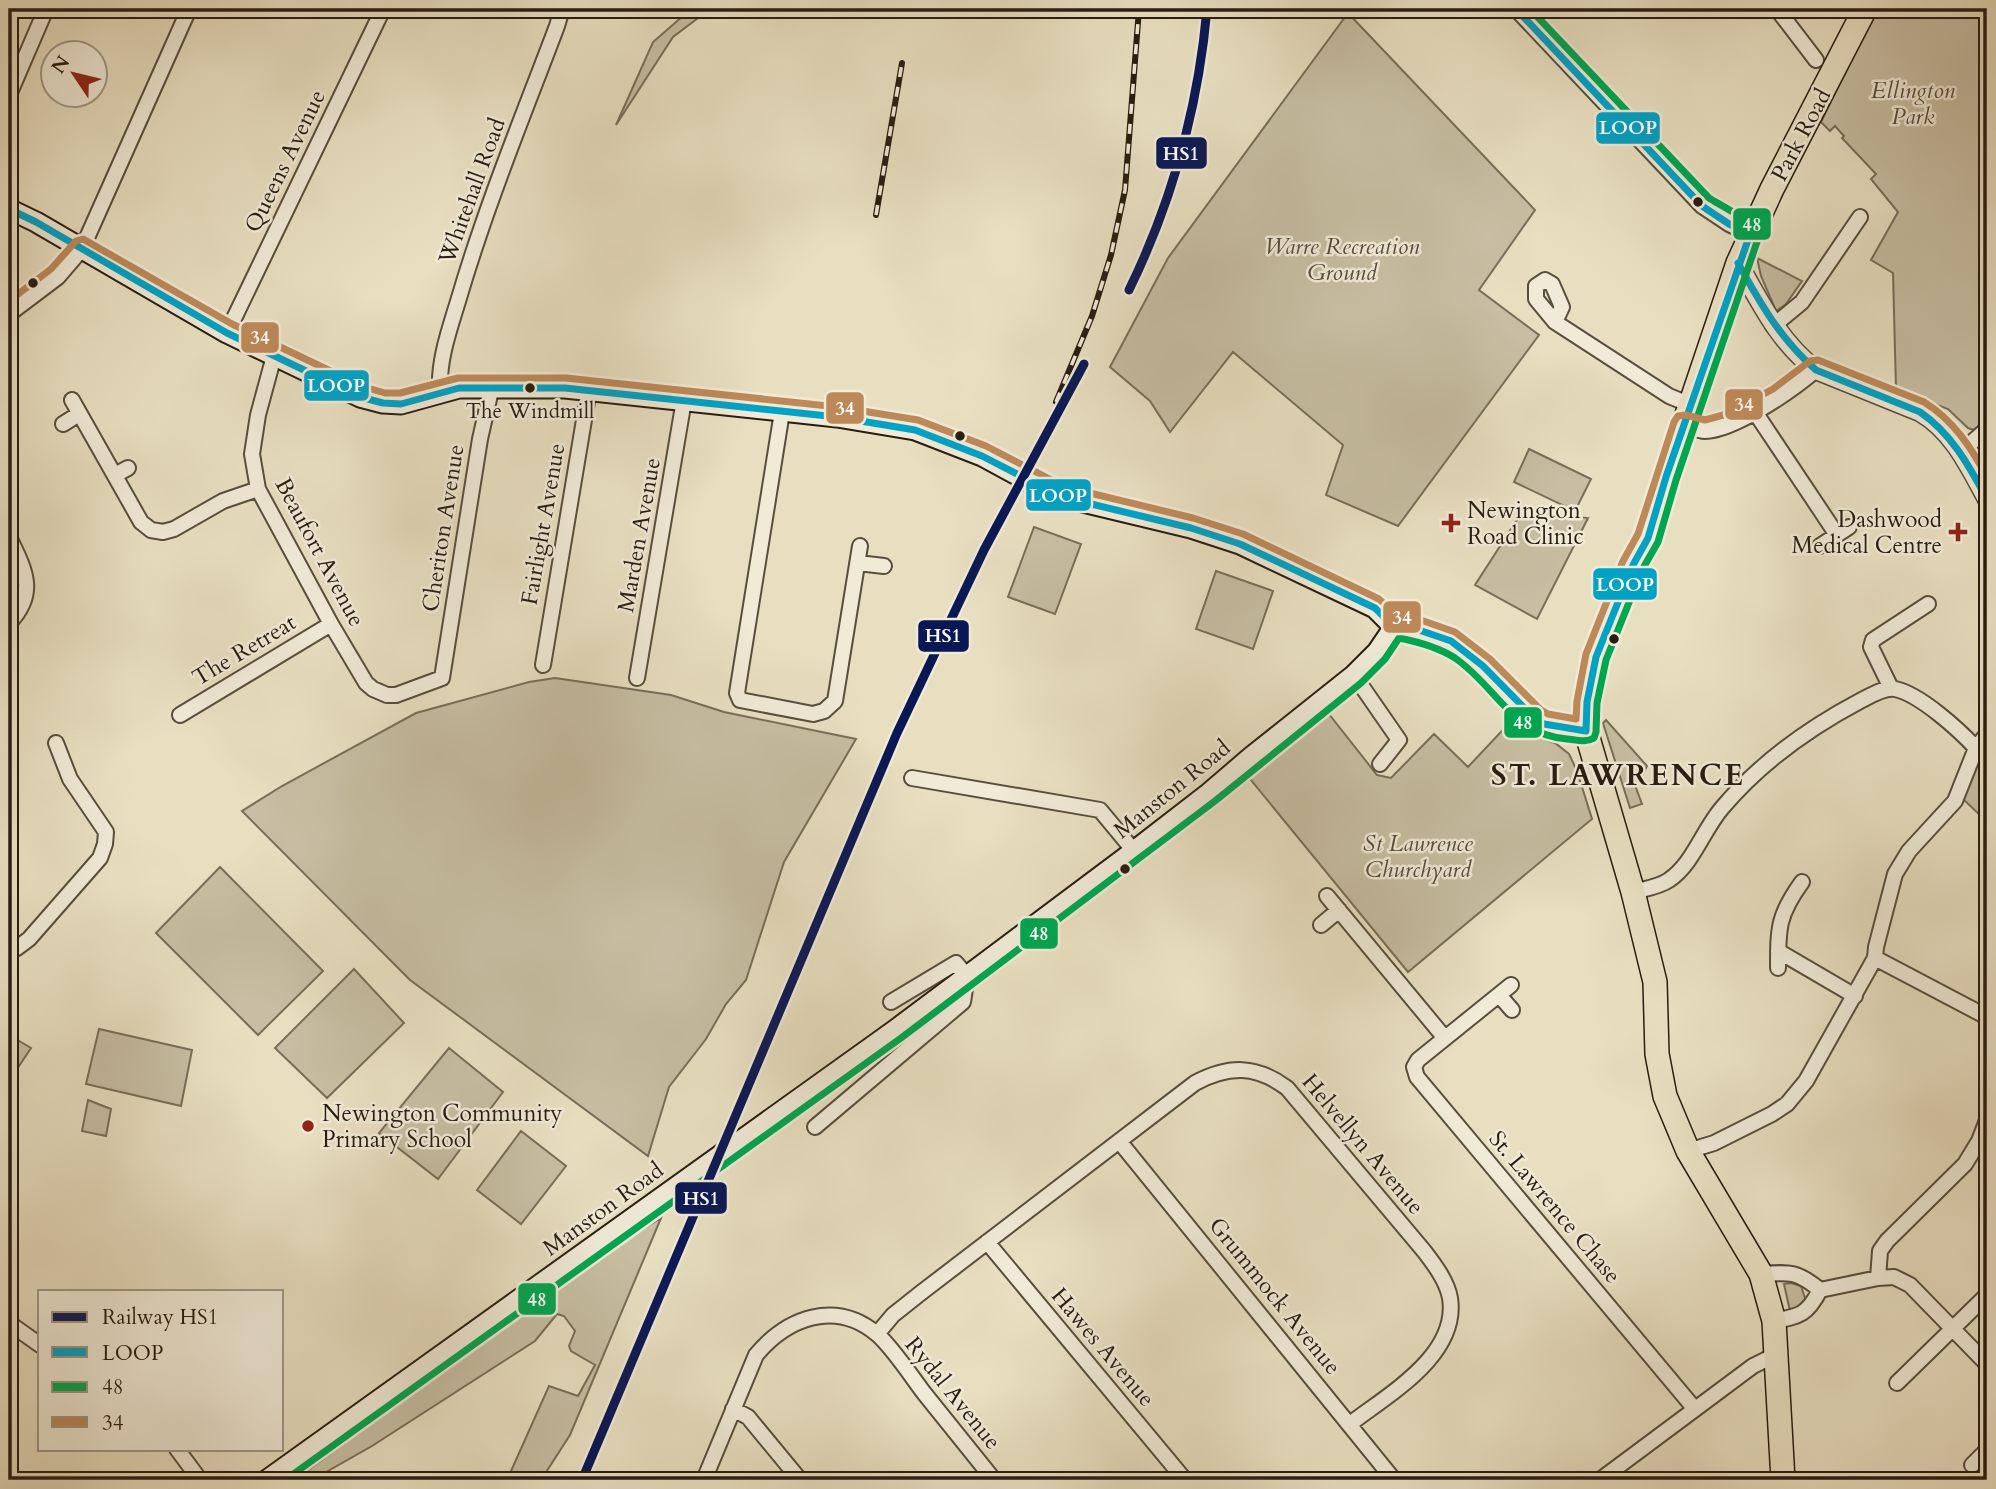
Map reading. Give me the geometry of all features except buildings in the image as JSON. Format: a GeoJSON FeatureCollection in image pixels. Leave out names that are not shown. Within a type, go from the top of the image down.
{"type":"FeatureCollection","features":[{"type":"Feature","properties":{"kind":"main road","name":"Park Road"},"geometry":{"type":"LineString","coordinates":[[1783,1480],[1774,1321],[1761,1274],[1688,1151],[1665,1096],[1657,1054],[1655,982],[1633,892],[1586,731],[1587,702],[1596,657],[1633,565],[1648,538],[1738,262],[1865,9]]}},
{"type":"Feature","properties":{"kind":"main road"},"geometry":{"type":"LineString","coordinates":[[9,209],[227,333],[360,397],[383,403],[401,404],[459,388],[492,386],[589,390],[837,417],[915,430],[959,446],[1041,488],[1082,504],[1213,534],[1375,608],[1394,626],[1416,629],[1451,641],[1483,666],[1521,707],[1544,724],[1586,731]]}},
{"type":"Feature","properties":{"kind":"main road","name":"Manston Road"},"geometry":{"type":"LineString","coordinates":[[267,1480],[736,1144],[1134,851],[1354,675],[1377,652],[1394,626]]}},
{"type":"Feature","properties":{"kind":"street"},"geometry":{"type":"LineString","coordinates":[[9,95],[46,9]]}},
{"type":"Feature","properties":{"kind":"street"},"geometry":{"type":"LineString","coordinates":[[9,314],[58,277],[82,249],[188,9]]}},
{"type":"Feature","properties":{"kind":"street","name":"Queens Avenue"},"geometry":{"type":"LineString","coordinates":[[227,333],[383,9]]}},
{"type":"Feature","properties":{"kind":"street","name":"Whitehall Road"},"geometry":{"type":"LineString","coordinates":[[440,392],[443,354],[465,276],[562,9]]}},
{"type":"Feature","properties":{"kind":"street"},"geometry":{"type":"LineString","coordinates":[[1516,9],[1702,206],[1729,224],[1751,234]]}},
{"type":"Feature","properties":{"kind":"street"},"geometry":{"type":"LineString","coordinates":[[1777,9],[1816,60]]}},
{"type":"Feature","properties":{"kind":"street"},"geometry":{"type":"LineString","coordinates":[[1773,326],[1802,302],[1860,217]]}},
{"type":"Feature","properties":{"kind":"street"},"geometry":{"type":"LineString","coordinates":[[1738,262],[1773,326],[1804,361],[1816,370],[1934,420],[1961,452],[1987,499]]}},
{"type":"Feature","properties":{"kind":"street"},"geometry":{"type":"LineString","coordinates":[[1555,322],[1669,396],[1687,415],[1710,430],[1726,427],[1755,412],[1816,370]]}},
{"type":"Feature","properties":{"kind":"street","name":"Beaufort Avenue"},"geometry":{"type":"LineString","coordinates":[[274,356],[258,415],[252,454],[258,489],[331,624],[366,682],[379,693],[396,695],[442,678]]}},
{"type":"Feature","properties":{"kind":"street","name":"Cheriton Avenue"},"geometry":{"type":"LineString","coordinates":[[442,678],[480,439],[492,386]]}},
{"type":"Feature","properties":{"kind":"street","name":"Fairlight Avenue"},"geometry":{"type":"LineString","coordinates":[[543,665],[589,390]]}},
{"type":"Feature","properties":{"kind":"street"},"geometry":{"type":"LineString","coordinates":[[72,400],[79,414],[122,472],[141,522],[151,530],[163,532],[174,529],[223,500],[258,489]]}},
{"type":"Feature","properties":{"kind":"street","name":"Marden Avenue"},"geometry":{"type":"LineString","coordinates":[[637,678],[684,400]]}},
{"type":"Feature","properties":{"kind":"street"},"geometry":{"type":"LineString","coordinates":[[782,412],[737,693],[740,700],[813,714],[824,711],[835,701],[860,546]]}},
{"type":"Feature","properties":{"kind":"street"},"geometry":{"type":"LineString","coordinates":[[1755,412],[1843,531],[1820,546]]}},
{"type":"Feature","properties":{"kind":"street"},"geometry":{"type":"LineString","coordinates":[[63,424],[79,414]]}},
{"type":"Feature","properties":{"kind":"street"},"geometry":{"type":"LineString","coordinates":[[1961,452],[1987,429]]}},
{"type":"Feature","properties":{"kind":"street"},"geometry":{"type":"LineString","coordinates":[[9,537],[26,578],[23,606],[9,623]]}},
{"type":"Feature","properties":{"kind":"street"},"geometry":{"type":"LineString","coordinates":[[858,563],[884,566]]}},
{"type":"Feature","properties":{"kind":"street"},"geometry":{"type":"LineString","coordinates":[[1891,688],[1871,648],[1873,640],[1928,604]]}},
{"type":"Feature","properties":{"kind":"street","name":"The Retreat"},"geometry":{"type":"LineString","coordinates":[[180,715],[331,624]]}},
{"type":"Feature","properties":{"kind":"street"},"geometry":{"type":"LineString","coordinates":[[1354,675],[1399,740],[1380,764]]}},
{"type":"Feature","properties":{"kind":"street"},"geometry":{"type":"LineString","coordinates":[[1633,892],[1667,882],[1682,869],[1722,807],[1756,774],[1800,737],[1873,694],[1891,688],[1904,692],[1965,736],[1976,748]]}},
{"type":"Feature","properties":{"kind":"street"},"geometry":{"type":"LineString","coordinates":[[1688,1151],[1713,1143],[1772,1114],[1787,1104],[1806,1081],[1875,958],[1895,874],[1909,851],[1955,801],[1976,748],[1987,734]]}},
{"type":"Feature","properties":{"kind":"street"},"geometry":{"type":"LineString","coordinates":[[9,950],[29,939],[100,858],[105,844],[106,832],[70,779],[56,743]]}},
{"type":"Feature","properties":{"kind":"street"},"geometry":{"type":"LineString","coordinates":[[912,778],[1100,810],[1134,851]]}},
{"type":"Feature","properties":{"kind":"street"},"geometry":{"type":"LineString","coordinates":[[1778,968],[1779,925],[1786,904],[1802,882]]}},
{"type":"Feature","properties":{"kind":"street"},"geometry":{"type":"LineString","coordinates":[[1327,896],[1444,1037]]}},
{"type":"Feature","properties":{"kind":"street"},"geometry":{"type":"LineString","coordinates":[[1321,925],[1339,910]]}},
{"type":"Feature","properties":{"kind":"street"},"geometry":{"type":"LineString","coordinates":[[1778,951],[1855,996]]}},
{"type":"Feature","properties":{"kind":"street"},"geometry":{"type":"LineString","coordinates":[[1875,958],[1987,1017]]}},
{"type":"Feature","properties":{"kind":"street"},"geometry":{"type":"LineString","coordinates":[[815,1127],[963,1002],[967,976],[956,963],[891,1002]]}},
{"type":"Feature","properties":{"kind":"street","name":"St. Lawrence Chase"},"geometry":{"type":"LineString","coordinates":[[1511,985],[1418,1060],[1414,1067],[1417,1077],[1694,1408]]}},
{"type":"Feature","properties":{"kind":"street"},"geometry":{"type":"LineString","coordinates":[[1499,995],[1512,1010]]}},
{"type":"Feature","properties":{"kind":"street","name":"Helvellyn Avenue"},"geometry":{"type":"LineString","coordinates":[[877,1334],[893,1315],[1195,1083],[1214,1072],[1253,1071],[1272,1076],[1287,1088],[1424,1251],[1438,1269],[1450,1296],[1450,1320],[1440,1347],[1423,1366],[1350,1424]]}},
{"type":"Feature","properties":{"kind":"street"},"geometry":{"type":"LineString","coordinates":[[1878,1278],[1880,1251],[1965,1164],[1979,1141],[1987,1120]]}},
{"type":"Feature","properties":{"kind":"street","name":"Grummock Avenue"},"geometry":{"type":"LineString","coordinates":[[1119,1141],[1394,1480]]}},
{"type":"Feature","properties":{"kind":"street","name":"Hawes Avenue"},"geometry":{"type":"LineString","coordinates":[[987,1242],[1185,1480]]}},
{"type":"Feature","properties":{"kind":"street"},"geometry":{"type":"LineString","coordinates":[[1761,1274],[1784,1272],[1802,1276],[1820,1290],[1878,1278],[1894,1278],[1910,1285],[1987,1364]]}},
{"type":"Feature","properties":{"kind":"street"},"geometry":{"type":"LineString","coordinates":[[1774,1321],[1801,1316],[1812,1305],[1820,1290]]}},
{"type":"Feature","properties":{"kind":"street"},"geometry":{"type":"LineString","coordinates":[[1898,1383],[1987,1295]]}},
{"type":"Feature","properties":{"kind":"street"},"geometry":{"type":"LineString","coordinates":[[705,1480],[756,1355],[770,1338],[806,1318],[840,1316],[877,1334]]}},
{"type":"Feature","properties":{"kind":"street"},"geometry":{"type":"LineString","coordinates":[[9,1323],[38,1344]]}},
{"type":"Feature","properties":{"kind":"street","name":"Rydal Avenue"},"geometry":{"type":"LineString","coordinates":[[877,1334],[994,1480]]}},
{"type":"Feature","properties":{"kind":"street"},"geometry":{"type":"LineString","coordinates":[[1600,1480],[1753,1366],[1777,1354]]}},
{"type":"Feature","properties":{"kind":"street"},"geometry":{"type":"LineString","coordinates":[[733,1409],[748,1417],[800,1480]]}},
{"type":"Feature","properties":{"kind":"street"},"geometry":{"type":"LineString","coordinates":[[178,1450],[200,1480]]}},
{"type":"Feature","properties":{"kind":"street"},"geometry":{"type":"LineString","coordinates":[[1972,1465],[1987,1450]]}},
{"type":"Feature","properties":{"kind":"green space"},"geometry":{"type":"Polygon","coordinates":[[[691,9],[710,9],[673,37],[616,125],[653,42],[691,9]]]}},
{"type":"Feature","properties":{"kind":"green space","name":"Ellington Park"},"geometry":{"type":"Polygon","coordinates":[[[1876,9],[1987,9],[1987,419],[1974,430],[1968,428],[1948,409],[1896,389],[1893,273],[1871,260],[1898,212],[1871,179],[1876,174],[1842,138],[1844,136],[1835,126],[1830,131],[1821,122],[1876,9]]]}},
{"type":"Feature","properties":{"kind":"green space","name":"Warre Recreation Ground"},"geometry":{"type":"Polygon","coordinates":[[[1348,13],[1535,210],[1479,290],[1539,335],[1398,526],[1326,495],[1343,445],[1233,352],[1170,432],[1150,401],[1110,367],[1168,258],[1348,13]]]}},
{"type":"Feature","properties":{"kind":"green space"},"geometry":{"type":"Polygon","coordinates":[[[1757,258],[1802,281],[1786,304],[1776,311],[1761,276],[1757,258]]]}},
{"type":"Feature","properties":{"kind":"green space"},"geometry":{"type":"Polygon","coordinates":[[[1529,449],[1591,479],[1575,511],[1514,482],[1529,449]]]}},
{"type":"Feature","properties":{"kind":"green space"},"geometry":{"type":"Polygon","coordinates":[[[1522,512],[1588,518],[1537,619],[1475,585],[1522,512]]]}},
{"type":"Feature","properties":{"kind":"green space"},"geometry":{"type":"Polygon","coordinates":[[[1034,527],[1081,544],[1055,614],[1008,597],[1034,527]]]}},
{"type":"Feature","properties":{"kind":"green space"},"geometry":{"type":"Polygon","coordinates":[[[1216,571],[1273,591],[1253,649],[1196,629],[1216,571]]]}},
{"type":"Feature","properties":{"kind":"green space"},"geometry":{"type":"Polygon","coordinates":[[[555,678],[671,695],[724,712],[856,739],[784,862],[746,980],[726,1004],[706,1039],[669,1087],[648,1156],[410,980],[242,811],[282,786],[416,713],[529,682],[555,678]]]}},
{"type":"Feature","properties":{"kind":"green space","name":"St Lawrence Churchyard"},"geometry":{"type":"Polygon","coordinates":[[[1325,709],[1377,775],[1391,778],[1434,734],[1468,767],[1514,718],[1530,734],[1555,743],[1569,754],[1592,819],[1408,972],[1246,774],[1325,709]]]}},
{"type":"Feature","properties":{"kind":"green space"},"geometry":{"type":"Polygon","coordinates":[[[1606,720],[1647,766],[1636,788],[1642,804],[1630,808],[1603,723],[1606,720]]]}},
{"type":"Feature","properties":{"kind":"green space"},"geometry":{"type":"Polygon","coordinates":[[[1987,748],[1987,822],[1962,798],[1979,755],[1987,748]]]}},
{"type":"Feature","properties":{"kind":"green space"},"geometry":{"type":"Polygon","coordinates":[[[220,867],[323,971],[258,1035],[156,933],[220,867]]]}},
{"type":"Feature","properties":{"kind":"green space"},"geometry":{"type":"Polygon","coordinates":[[[354,969],[404,1023],[327,1098],[275,1048],[354,969]]]}},
{"type":"Feature","properties":{"kind":"green space"},"geometry":{"type":"Polygon","coordinates":[[[99,1029],[192,1050],[181,1106],[86,1084],[99,1029]]]}},
{"type":"Feature","properties":{"kind":"green space"},"geometry":{"type":"Polygon","coordinates":[[[9,1035],[31,1048],[9,1081],[9,1035]]]}},
{"type":"Feature","properties":{"kind":"green space"},"geometry":{"type":"Polygon","coordinates":[[[449,1048],[503,1092],[438,1179],[379,1133],[449,1048]]]}},
{"type":"Feature","properties":{"kind":"green space"},"geometry":{"type":"Polygon","coordinates":[[[88,1100],[111,1109],[106,1136],[82,1131],[88,1100]]]}},
{"type":"Feature","properties":{"kind":"green space"},"geometry":{"type":"Polygon","coordinates":[[[521,1131],[566,1166],[521,1224],[477,1190],[521,1131]]]}},
{"type":"Feature","properties":{"kind":"green space"},"geometry":{"type":"Polygon","coordinates":[[[661,1218],[570,1435],[541,1480],[507,1480],[549,1386],[578,1396],[595,1365],[571,1351],[569,1346],[575,1331],[564,1316],[557,1314],[535,1341],[372,1446],[312,1480],[295,1480],[439,1373],[625,1240],[661,1218]]]}},
{"type":"Feature","properties":{"kind":"green space"},"geometry":{"type":"Polygon","coordinates":[[[1784,1284],[1801,1286],[1806,1301],[1803,1307],[1790,1311],[1784,1284]]]}},
{"type":"Feature","properties":{"kind":"railway"},"geometry":{"type":"LineString","coordinates":[[1056,402],[1092,316],[1111,255],[1125,190],[1139,9]]}},
{"type":"Feature","properties":{"kind":"railway"},"geometry":{"type":"LineString","coordinates":[[876,215],[902,63]]}},
{"type":"Feature","properties":{"kind":"rail line","name":"HS1"},"geometry":{"type":"LineString","coordinates":[[1129,290],[1171,188],[1181,153],[1197,82],[1207,9]]}},
{"type":"Feature","properties":{"kind":"rail line","name":"HS1"},"geometry":{"type":"LineString","coordinates":[[582,1480],[897,733],[984,550],[1084,364]]}},
{"type":"Feature","properties":{"kind":"transit line","name":"LOOP"},"geometry":{"type":"LineString","coordinates":[[1516,9],[1702,206],[1750,234]]}},
{"type":"Feature","properties":{"kind":"transit line","name":"48"},"geometry":{"type":"LineString","coordinates":[[285,1480],[901,1038],[1215,801],[1361,683],[1385,659],[1399,638],[1428,645],[1455,658],[1518,719],[1532,728],[1567,739],[1585,741],[1594,738],[1597,703],[1606,660],[1642,570],[1658,542],[1676,480],[1760,233],[1745,220],[1709,198],[1530,9]]}},
{"type":"Feature","properties":{"kind":"transit line","name":"LOOP"},"geometry":{"type":"LineString","coordinates":[[9,209],[227,333],[360,397],[383,403],[401,404],[459,388],[565,388],[837,417],[915,430],[982,456],[1062,497],[1191,528],[1240,544],[1375,608],[1394,627],[1416,629],[1451,641],[1483,666],[1534,718],[1544,724],[1586,731],[1587,702],[1596,657],[1633,565],[1648,538],[1666,477],[1750,234]]}},
{"type":"Feature","properties":{"kind":"transit line","name":"34"},"geometry":{"type":"LineString","coordinates":[[9,301],[51,269],[76,241],[83,239],[232,324],[364,387],[385,393],[400,393],[458,378],[566,378],[838,407],[918,420],[986,446],[1065,487],[1193,518],[1243,534],[1379,599],[1399,617],[1418,619],[1455,632],[1490,659],[1541,710],[1548,714],[1576,719],[1586,654],[1623,561],[1638,534],[1678,416],[1686,415],[1705,420],[1727,414],[1773,389],[1810,361],[1818,360],[1924,402],[1944,417],[1960,435],[1987,477]]}},
{"type":"Feature","properties":{"kind":"transit line","name":"LOOP"},"geometry":{"type":"LineString","coordinates":[[1738,263],[1772,320],[1792,346],[1816,370],[1920,412],[1951,440],[1987,499]]}},
{"type":"Feature","properties":{"kind":"place","name":"The Windmill"},"geometry":{"type":"Point","coordinates":[530,388]}},
{"type":"Feature","properties":{"kind":"place","name":"Newington Road Clinic"},"geometry":{"type":"Point","coordinates":[1451,523]}},
{"type":"Feature","properties":{"kind":"place","name":"Dashwood Medical Centre"},"geometry":{"type":"Point","coordinates":[1958,532]}},
{"type":"Feature","properties":{"kind":"place","name":"Newington Community Primary School"},"geometry":{"type":"Point","coordinates":[308,1126]}},
{"type":"Feature","properties":{"kind":"district","name":"ST. LAWRENCE"},"geometry":{"type":"Point","coordinates":[1618,775]}}]}
